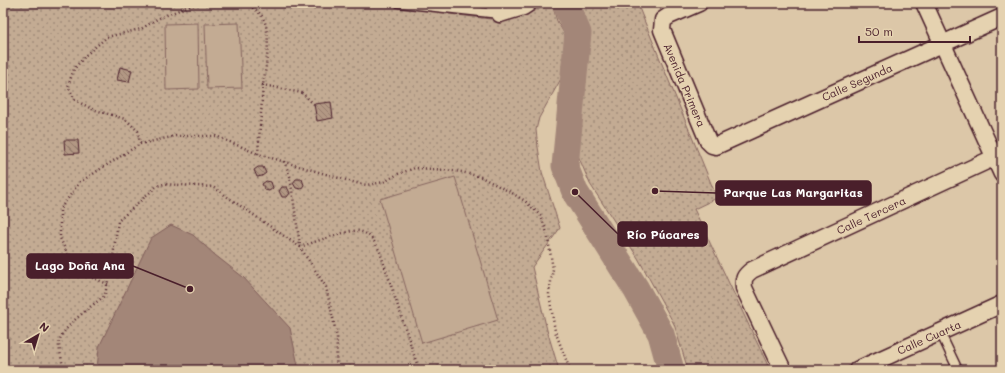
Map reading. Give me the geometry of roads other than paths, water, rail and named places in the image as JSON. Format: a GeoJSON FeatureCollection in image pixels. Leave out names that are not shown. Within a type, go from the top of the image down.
{"type":"FeatureCollection","features":[{"type":"Feature","properties":{"kind":"street"},"geometry":{"type":"LineString","coordinates":[[496,9],[523,7],[529,3]]}},
{"type":"Feature","properties":{"kind":"street","name":"Avenida Primera"},"geometry":{"type":"LineString","coordinates":[[699,3],[663,20],[662,30],[708,141],[712,145]]}},
{"type":"Feature","properties":{"kind":"street"},"geometry":{"type":"LineString","coordinates":[[924,3],[942,44],[998,155],[1002,174]]}},
{"type":"Feature","properties":{"kind":"street","name":"Calle Segunda"},"geometry":{"type":"LineString","coordinates":[[712,145],[716,146],[1002,17]]}},
{"type":"Feature","properties":{"kind":"street","name":"Calle Tercera"},"geometry":{"type":"LineString","coordinates":[[783,370],[744,288],[743,280],[746,275],[752,270],[998,155]]}},
{"type":"Feature","properties":{"kind":"street","name":"Calle Cuarta"},"geometry":{"type":"LineString","coordinates":[[857,370],[1002,304]]}},
{"type":"Feature","properties":{"kind":"lane"},"geometry":{"type":"LineString","coordinates":[[399,3],[496,9]]}},
{"type":"Feature","properties":{"kind":"lane"},"geometry":{"type":"LineString","coordinates":[[940,332],[958,370]]}},
{"type":"Feature","properties":{"kind":"waterway"},"geometry":{"type":"LineString","coordinates":[[565,3],[578,33],[565,166],[575,192],[636,289],[661,334],[671,370]]}},
{"type":"Feature","properties":{"kind":"place","name":"Parque Las Margaritas"},"geometry":{"type":"Point","coordinates":[655,191]}},
{"type":"Feature","properties":{"kind":"place","name":"Río Púcares"},"geometry":{"type":"Point","coordinates":[575,192]}},
{"type":"Feature","properties":{"kind":"place","name":"Lago Doña Ana"},"geometry":{"type":"Point","coordinates":[190,289]}}]}
